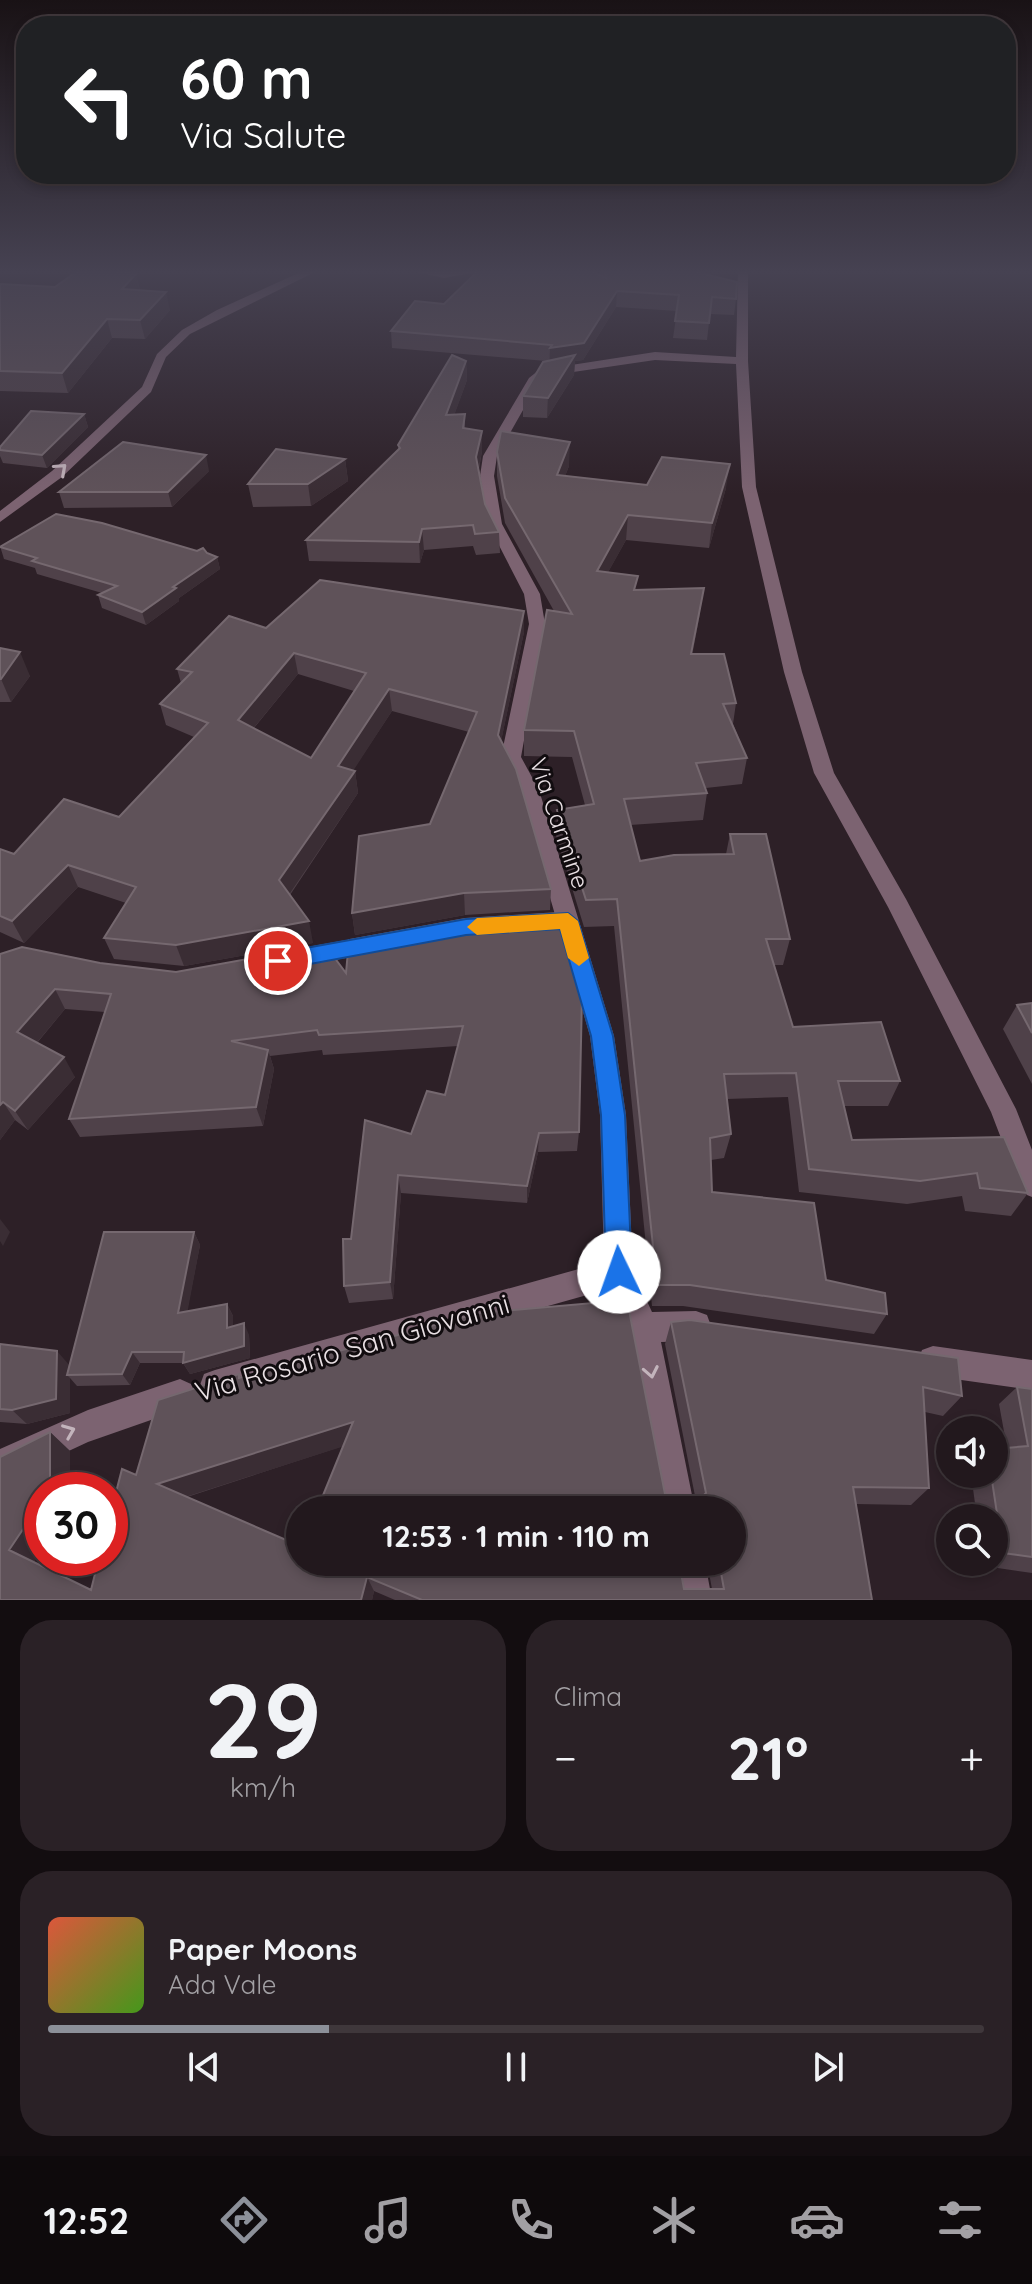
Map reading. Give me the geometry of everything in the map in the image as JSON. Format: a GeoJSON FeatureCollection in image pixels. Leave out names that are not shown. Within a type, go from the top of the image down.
{"type":"FeatureCollection","features":[{"type":"Feature","properties":{"kind":"street"},"geometry":{"type":"LineString","coordinates":[[0,518],[57,474],[147,389],[161,356],[173,345]]}},
{"type":"Feature","properties":{"kind":"street"},"geometry":{"type":"LineString","coordinates":[[742,345],[749,487],[793,672],[824,773],[898,905],[1003,1109],[1032,1184]]}},
{"type":"Feature","properties":{"kind":"street","name":"Via Carmine"},"geometry":{"type":"LineString","coordinates":[[619,1272],[613,1115],[602,1036],[529,790],[511,757],[537,624],[532,594],[495,524],[487,476],[490,456],[535,378],[543,373],[655,356],[742,361]]}},
{"type":"Feature","properties":{"kind":"street"},"geometry":{"type":"LineString","coordinates":[[539,922],[568,921]]}},
{"type":"Feature","properties":{"kind":"street"},"geometry":{"type":"LineString","coordinates":[[278,961],[403,939]]}},
{"type":"Feature","properties":{"kind":"street"},"geometry":{"type":"LineString","coordinates":[[619,1272],[643,1327],[675,1496]]}},
{"type":"Feature","properties":{"kind":"street","name":"Via Rosario San Giovanni"},"geometry":{"type":"LineString","coordinates":[[0,1467],[44,1442],[106,1417],[619,1272]]}},
{"type":"Feature","properties":{"kind":"street"},"geometry":{"type":"LineString","coordinates":[[643,1327],[683,1324],[729,1331]]}},
{"type":"Feature","properties":{"kind":"street"},"geometry":{"type":"LineString","coordinates":[[911,1357],[1032,1375]]}},
{"type":"Feature","properties":{"kind":"street"},"geometry":{"type":"LineString","coordinates":[[691,1576],[695,1600]]}},
{"type":"Feature","properties":{"kind":"building"},"geometry":{"type":"Polygon","coordinates":[[[0,345],[86,345],[62,373],[0,371],[0,345]]]}},
{"type":"Feature","properties":{"kind":"building"},"geometry":{"type":"Polygon","coordinates":[[[452,355],[466,361],[446,415],[465,414],[463,428],[482,431],[476,457],[485,504],[499,532],[475,534],[473,525],[422,529],[419,542],[306,540],[400,448],[398,445],[452,355]]]}},
{"type":"Feature","properties":{"kind":"building"},"geometry":{"type":"Polygon","coordinates":[[[575,355],[548,398],[523,396],[543,362],[575,355]]]}},
{"type":"Feature","properties":{"kind":"building"},"geometry":{"type":"Polygon","coordinates":[[[31,411],[84,414],[42,455],[0,450],[31,411]]]}},
{"type":"Feature","properties":{"kind":"building"},"geometry":{"type":"Polygon","coordinates":[[[501,431],[570,442],[557,475],[647,485],[662,457],[730,464],[712,523],[628,515],[597,571],[638,576],[634,590],[704,588],[691,654],[724,654],[736,703],[723,704],[747,758],[696,763],[707,793],[624,799],[640,861],[674,855],[734,854],[730,834],[766,834],[790,939],[766,939],[793,1027],[881,1022],[900,1081],[838,1081],[852,1140],[1004,1137],[1028,1193],[980,1188],[977,1173],[920,1181],[809,1169],[796,1073],[724,1074],[731,1134],[710,1138],[712,1192],[814,1203],[826,1280],[885,1293],[887,1314],[690,1285],[657,1285],[617,899],[586,900],[557,810],[594,804],[574,731],[524,730],[547,610],[572,614],[505,498],[497,452],[501,431]]]}},
{"type":"Feature","properties":{"kind":"building"},"geometry":{"type":"Polygon","coordinates":[[[123,442],[206,455],[168,492],[59,492],[123,442]]]}},
{"type":"Feature","properties":{"kind":"building"},"geometry":{"type":"Polygon","coordinates":[[[276,449],[345,459],[308,484],[248,484],[276,449]]]}},
{"type":"Feature","properties":{"kind":"building"},"geometry":{"type":"Polygon","coordinates":[[[56,514],[102,523],[197,551],[203,548],[217,557],[142,612],[98,595],[117,586],[32,561],[37,558],[0,547],[56,514]]]}},
{"type":"Feature","properties":{"kind":"building"},"geometry":{"type":"Polygon","coordinates":[[[320,580],[524,611],[498,735],[516,769],[551,889],[464,893],[352,913],[359,836],[430,824],[477,712],[389,689],[338,766],[355,771],[279,880],[309,921],[176,945],[104,938],[136,887],[68,865],[12,921],[0,916],[0,849],[14,854],[64,799],[119,817],[208,723],[160,704],[192,672],[177,669],[229,616],[266,628],[320,580]],[[294,653],[238,720],[311,758],[366,673],[294,653]]]}},
{"type":"Feature","properties":{"kind":"building"},"geometry":{"type":"Polygon","coordinates":[[[0,648],[20,652],[1,679],[0,679],[0,648]]]}},
{"type":"Feature","properties":{"kind":"building"},"geometry":{"type":"Polygon","coordinates":[[[558,913],[582,996],[579,1132],[539,1133],[527,1186],[398,1175],[390,1282],[344,1286],[343,1239],[351,1239],[365,1120],[411,1134],[427,1091],[445,1095],[463,1026],[319,1035],[317,1030],[231,1041],[268,1050],[256,1107],[69,1119],[111,994],[55,989],[17,1032],[64,1057],[15,1111],[3,1102],[0,1105],[0,954],[22,947],[100,963],[176,972],[325,945],[346,973],[349,940],[465,919],[558,913]]]}},
{"type":"Feature","properties":{"kind":"building"},"geometry":{"type":"Polygon","coordinates":[[[1032,1003],[1032,1033],[1017,1005],[1032,1003]]]}},
{"type":"Feature","properties":{"kind":"building"},"geometry":{"type":"Polygon","coordinates":[[[104,1232],[194,1232],[178,1313],[227,1304],[227,1328],[244,1323],[244,1346],[183,1363],[184,1352],[132,1352],[122,1374],[67,1375],[104,1232]]]}},
{"type":"Feature","properties":{"kind":"building"},"geometry":{"type":"Polygon","coordinates":[[[627,1300],[665,1494],[703,1496],[706,1493],[671,1322],[690,1320],[958,1358],[962,1396],[923,1387],[929,1488],[853,1487],[872,1600],[422,1600],[367,1577],[361,1600],[0,1600],[0,1457],[50,1432],[50,1472],[24,1472],[24,1528],[9,1550],[24,1557],[24,1576],[62,1576],[91,1590],[94,1576],[128,1576],[128,1472],[121,1472],[122,1469],[136,1475],[158,1400],[239,1374],[239,1378],[479,1313],[627,1300]]]}},
{"type":"Feature","properties":{"kind":"building"},"geometry":{"type":"Polygon","coordinates":[[[0,1344],[57,1351],[56,1399],[12,1410],[0,1409],[0,1344]]]}},
{"type":"Feature","properties":{"kind":"building"},"geometry":{"type":"Polygon","coordinates":[[[1017,1387],[1032,1389],[1032,1557],[1008,1554],[1008,1504],[996,1504],[993,1488],[1008,1488],[1008,1448],[1028,1446],[1017,1387]]]}},
{"type":"Feature","properties":{"kind":"slow traffic"},"geometry":{"type":"LineString","coordinates":[[477,927],[568,921],[579,958]]}},
{"type":"Feature","properties":{"kind":"route"},"geometry":{"type":"LineString","coordinates":[[278,961],[466,927],[568,921],[602,1036],[613,1115],[619,1272]]}}]}
